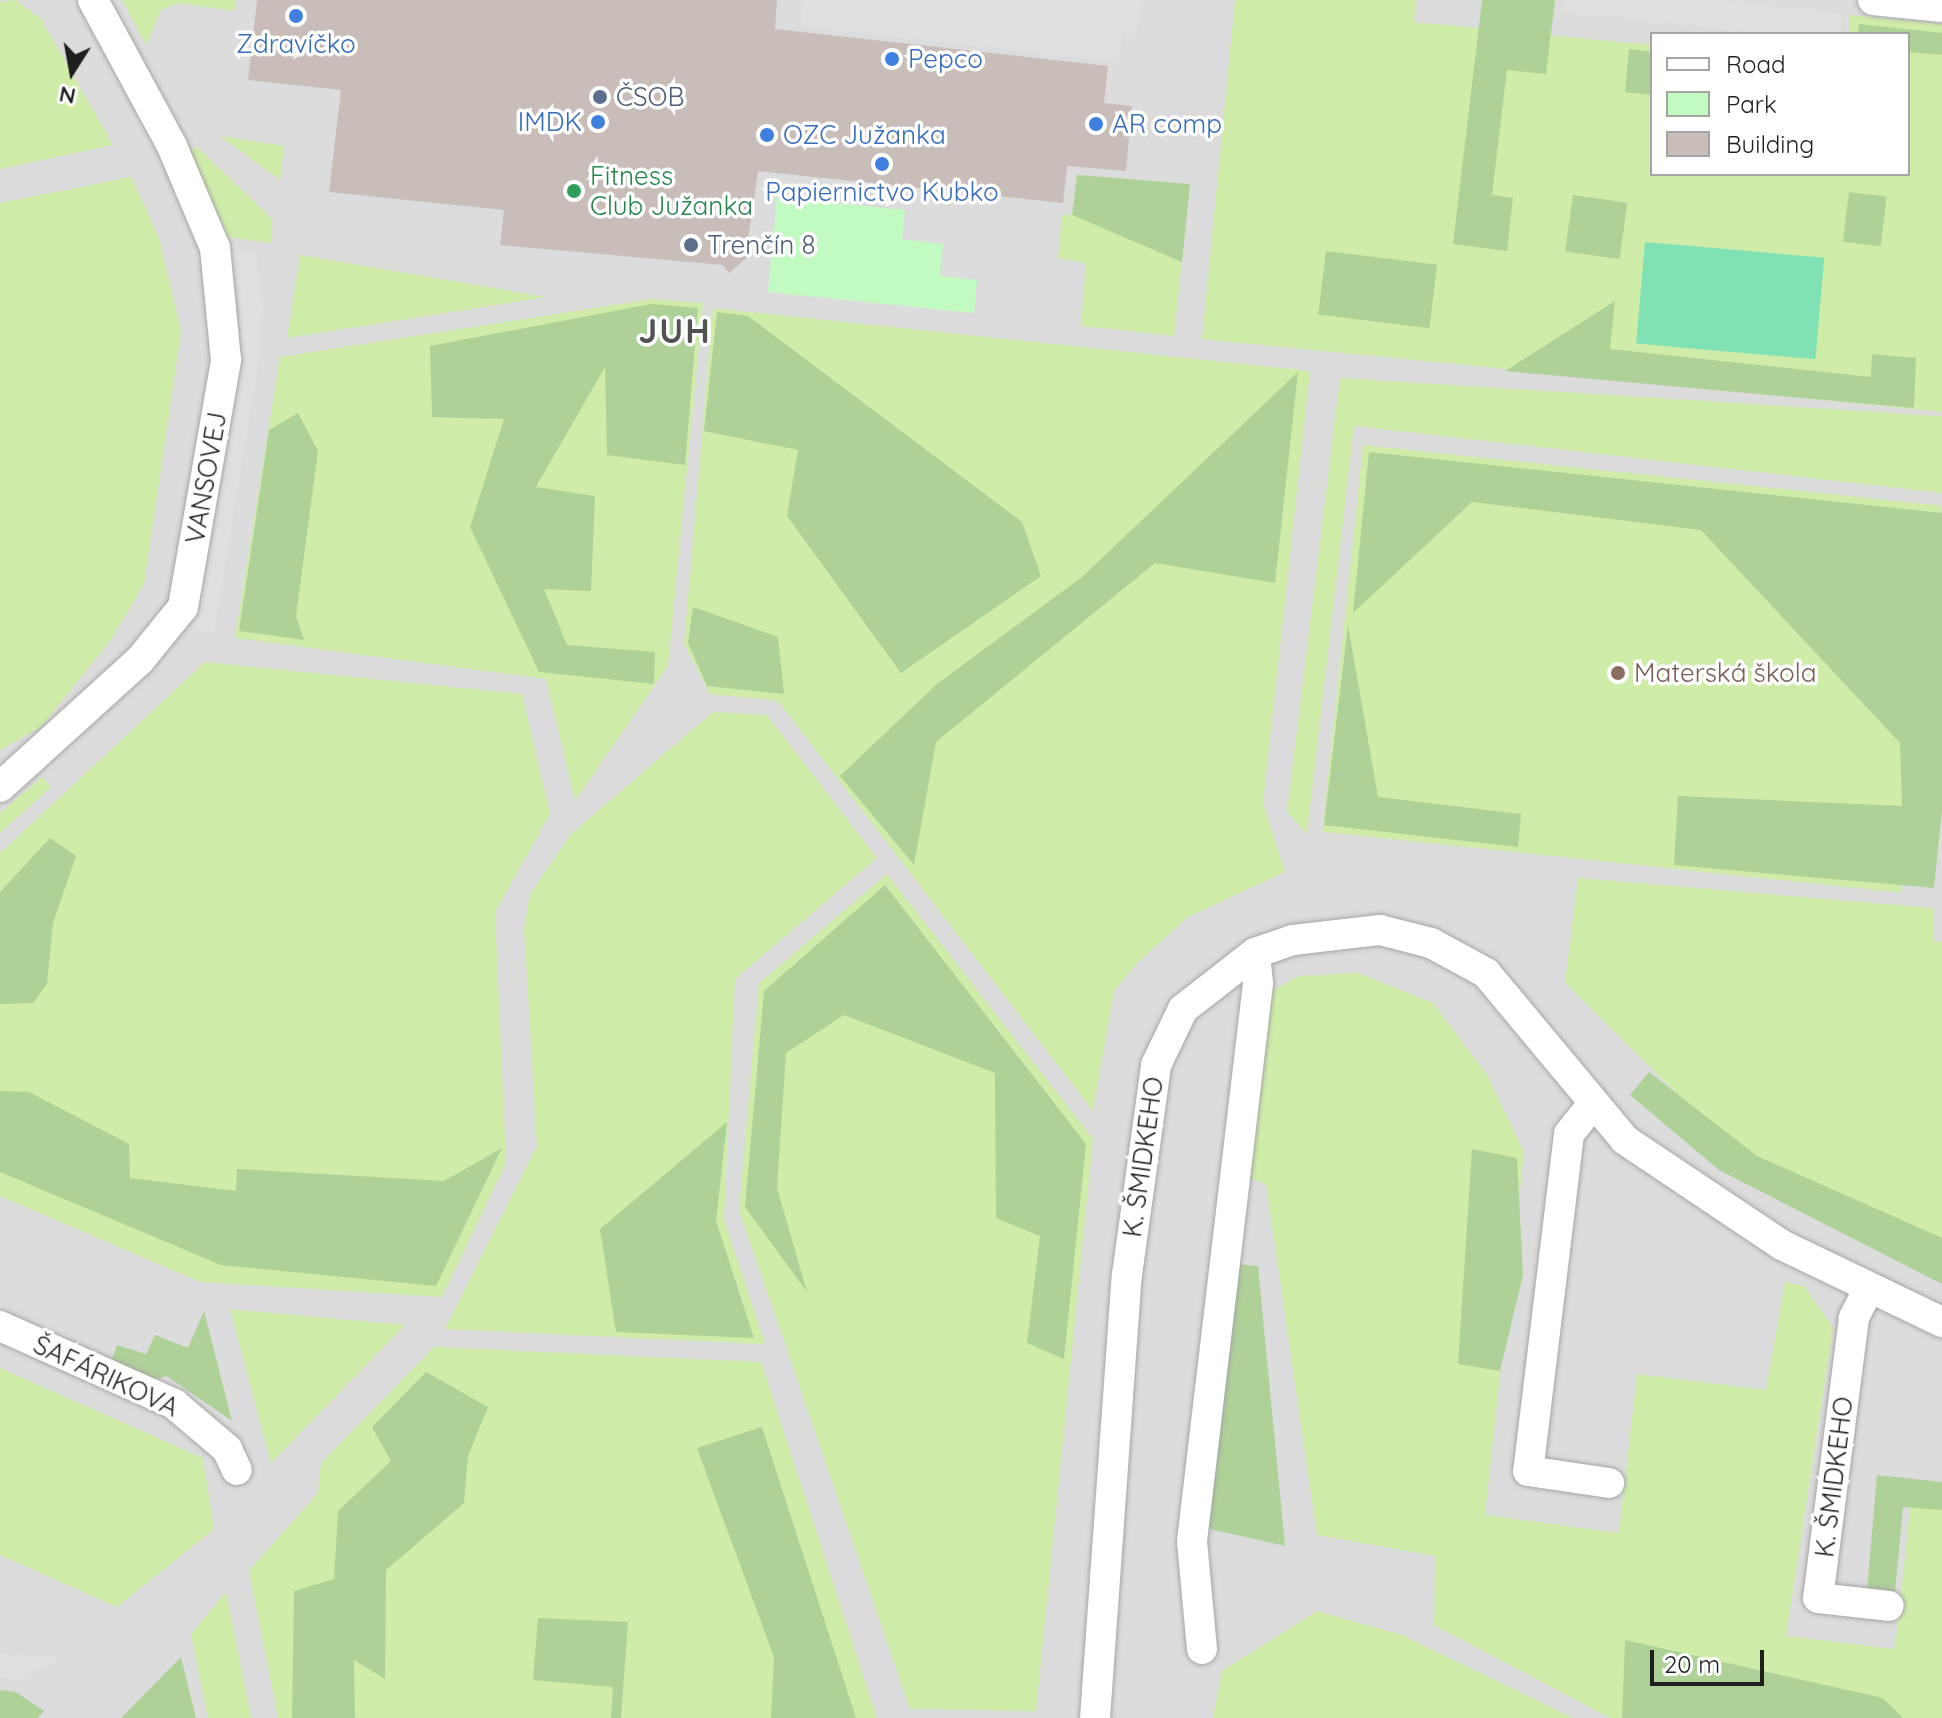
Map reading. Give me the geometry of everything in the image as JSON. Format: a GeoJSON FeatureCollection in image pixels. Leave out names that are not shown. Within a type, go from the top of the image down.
{"type":"FeatureCollection","features":[{"type":"Feature","properties":{"kind":"street","name":"VANSOVEJ"},"geometry":{"type":"LineString","coordinates":[[0,787],[140,660],[183,607],[226,360],[225,317],[215,248],[149,106],[93,0]]}},
{"type":"Feature","properties":{"kind":"street"},"geometry":{"type":"LineString","coordinates":[[1873,0],[1942,7]]}},
{"type":"Feature","properties":{"kind":"street","name":"K. ŠMIDKEHO"},"geometry":{"type":"LineString","coordinates":[[1095,1718],[1127,1275],[1156,1065],[1183,1009],[1255,953],[1293,940],[1380,930],[1431,943],[1486,973],[1625,1140],[1782,1245],[1942,1322]]}},
{"type":"Feature","properties":{"kind":"street"},"geometry":{"type":"LineString","coordinates":[[1202,1649],[1192,1541],[1258,983],[1255,953]]}},
{"type":"Feature","properties":{"kind":"street"},"geometry":{"type":"LineString","coordinates":[[1593,1104],[1569,1134],[1528,1471],[1609,1483]]}},
{"type":"Feature","properties":{"kind":"street","name":"K. ŠMIDKEHO"},"geometry":{"type":"LineString","coordinates":[[1869,1288],[1854,1318],[1818,1598],[1889,1606]]}},
{"type":"Feature","properties":{"kind":"street","name":"ŠAFÁRIKOVA"},"geometry":{"type":"LineString","coordinates":[[0,1326],[174,1404],[227,1449],[237,1470]]}},
{"type":"Feature","properties":{"kind":"shaded area"},"geometry":{"type":"Polygon","coordinates":[[[0,0],[1942,0],[1942,1718],[0,1718],[0,0]]]}},
{"type":"Feature","properties":{"kind":"shaded area"},"geometry":{"type":"Polygon","coordinates":[[[803,0],[1142,0],[1137,36],[1123,31],[1118,62],[801,26],[803,0]]]}},
{"type":"Feature","properties":{"kind":"shaded area"},"geometry":{"type":"Polygon","coordinates":[[[1563,0],[1723,0],[1843,14],[1841,32],[1749,32],[1563,12],[1563,0]]]}},
{"type":"Feature","properties":{"kind":"shaded area"},"geometry":{"type":"Polygon","coordinates":[[[230,250],[256,252],[262,305],[259,359],[214,633],[192,630],[237,355],[240,301],[230,250]]]}},
{"type":"Feature","properties":{"kind":"shaded area"},"geometry":{"type":"Polygon","coordinates":[[[0,1653],[63,1659],[19,1679],[0,1677],[0,1653]]]}},
{"type":"Feature","properties":{"kind":"green space"},"geometry":{"type":"Polygon","coordinates":[[[16,0],[41,19],[113,145],[0,169],[0,2],[16,0]]]}},
{"type":"Feature","properties":{"kind":"green space"},"geometry":{"type":"Polygon","coordinates":[[[122,0],[236,0],[234,11],[178,3],[161,10],[146,45],[122,0]]]}},
{"type":"Feature","properties":{"kind":"green space"},"geometry":{"type":"Polygon","coordinates":[[[1235,0],[1416,0],[1414,22],[1650,45],[1650,176],[1910,176],[1910,32],[1849,32],[1850,15],[1942,24],[1942,412],[1202,339],[1235,0]]]}},
{"type":"Feature","properties":{"kind":"green space"},"geometry":{"type":"Polygon","coordinates":[[[1482,0],[1555,0],[1546,74],[1507,70],[1492,195],[1513,198],[1507,251],[1453,244],[1482,0]]]}},
{"type":"Feature","properties":{"kind":"green space"},"geometry":{"type":"Polygon","coordinates":[[[1859,24],[1942,33],[1942,55],[1910,52],[1910,32],[1858,32],[1859,24]]]}},
{"type":"Feature","properties":{"kind":"green space"},"geometry":{"type":"Polygon","coordinates":[[[1629,49],[1650,52],[1650,95],[1625,92],[1629,49]]]}},
{"type":"Feature","properties":{"kind":"green space"},"geometry":{"type":"Polygon","coordinates":[[[220,136],[284,146],[280,180],[220,136]]]}},
{"type":"Feature","properties":{"kind":"green space"},"geometry":{"type":"Polygon","coordinates":[[[185,147],[198,148],[271,218],[271,243],[228,237],[185,147]]]}},
{"type":"Feature","properties":{"kind":"green space"},"geometry":{"type":"Polygon","coordinates":[[[1077,175],[1190,184],[1174,336],[1081,326],[1086,263],[1058,258],[1062,215],[1072,215],[1077,175]]]}},
{"type":"Feature","properties":{"kind":"green space"},"geometry":{"type":"Polygon","coordinates":[[[1077,175],[1190,184],[1182,262],[1072,215],[1077,175]]]}},
{"type":"Feature","properties":{"kind":"green space"},"geometry":{"type":"Polygon","coordinates":[[[131,177],[159,238],[181,332],[144,584],[110,641],[41,727],[0,750],[0,203],[131,177]]]}},
{"type":"Feature","properties":{"kind":"green space"},"geometry":{"type":"Polygon","coordinates":[[[1849,192],[1887,197],[1881,246],[1843,242],[1849,192]]]}},
{"type":"Feature","properties":{"kind":"green space"},"geometry":{"type":"Polygon","coordinates":[[[1573,195],[1627,203],[1620,259],[1565,251],[1573,195]]]}},
{"type":"Feature","properties":{"kind":"green space"},"geometry":{"type":"Polygon","coordinates":[[[777,197],[905,210],[902,239],[943,244],[940,276],[977,280],[974,313],[768,292],[777,197]]]}},
{"type":"Feature","properties":{"kind":"green space"},"geometry":{"type":"Polygon","coordinates":[[[1645,242],[1824,258],[1815,359],[1636,344],[1645,242]]]}},
{"type":"Feature","properties":{"kind":"green space"},"geometry":{"type":"Polygon","coordinates":[[[1326,251],[1437,265],[1429,328],[1318,315],[1326,251]]]}},
{"type":"Feature","properties":{"kind":"green space"},"geometry":{"type":"Polygon","coordinates":[[[300,255],[546,297],[287,338],[300,255]]]}},
{"type":"Feature","properties":{"kind":"green space"},"geometry":{"type":"Polygon","coordinates":[[[652,299],[703,303],[668,666],[575,801],[546,679],[235,638],[280,357],[652,299]]]}},
{"type":"Feature","properties":{"kind":"green space"},"geometry":{"type":"Polygon","coordinates":[[[1615,301],[1610,349],[1871,377],[1872,354],[1916,358],[1914,408],[1505,371],[1615,301]]]}},
{"type":"Feature","properties":{"kind":"green space"},"geometry":{"type":"Polygon","coordinates":[[[651,304],[698,308],[685,465],[607,455],[605,367],[536,487],[595,496],[591,591],[544,589],[567,645],[655,652],[654,684],[539,672],[470,527],[504,419],[432,417],[430,346],[651,304]]]}},
{"type":"Feature","properties":{"kind":"green space"},"geometry":{"type":"Polygon","coordinates":[[[713,308],[1310,371],[1263,803],[1285,872],[1188,917],[1136,964],[1114,991],[1093,1111],[778,701],[710,694],[684,644],[713,308]]]}},
{"type":"Feature","properties":{"kind":"green space"},"geometry":{"type":"Polygon","coordinates":[[[717,312],[748,316],[1022,522],[1041,576],[901,673],[787,516],[798,450],[704,431],[717,312]]]}},
{"type":"Feature","properties":{"kind":"green space"},"geometry":{"type":"Polygon","coordinates":[[[1298,372],[1275,583],[1155,563],[936,742],[914,865],[840,776],[937,684],[1082,577],[1298,372]]]}},
{"type":"Feature","properties":{"kind":"green space"},"geometry":{"type":"Polygon","coordinates":[[[1340,378],[1942,416],[1942,493],[1354,426],[1307,834],[1287,812],[1340,378]]]}},
{"type":"Feature","properties":{"kind":"green space"},"geometry":{"type":"Polygon","coordinates":[[[298,413],[318,451],[296,616],[304,640],[239,631],[269,430],[298,413]]]}},
{"type":"Feature","properties":{"kind":"green space"},"geometry":{"type":"Polygon","coordinates":[[[1363,445],[1942,506],[1901,893],[1322,832],[1363,445]]]}},
{"type":"Feature","properties":{"kind":"green space"},"geometry":{"type":"Polygon","coordinates":[[[1369,452],[1942,513],[1942,810],[1934,888],[1674,865],[1678,796],[1902,806],[1900,743],[1701,530],[1472,502],[1353,613],[1369,452]]]}},
{"type":"Feature","properties":{"kind":"green space"},"geometry":{"type":"Polygon","coordinates":[[[693,607],[778,637],[784,694],[707,686],[688,643],[693,607]]]}},
{"type":"Feature","properties":{"kind":"green space"},"geometry":{"type":"Polygon","coordinates":[[[1348,625],[1378,797],[1521,814],[1518,847],[1324,825],[1348,625]]]}},
{"type":"Feature","properties":{"kind":"green space"},"geometry":{"type":"Polygon","coordinates":[[[205,662],[522,694],[550,814],[495,912],[506,1163],[442,1297],[200,1282],[0,1196],[0,853],[205,662]]]}},
{"type":"Feature","properties":{"kind":"green space"},"geometry":{"type":"Polygon","coordinates":[[[713,712],[767,715],[877,858],[735,979],[724,1219],[765,1344],[445,1329],[537,1146],[524,928],[530,894],[571,834],[713,712]]]}},
{"type":"Feature","properties":{"kind":"green space"},"geometry":{"type":"Polygon","coordinates":[[[42,777],[51,787],[0,833],[0,813],[42,777]]]}},
{"type":"Feature","properties":{"kind":"green space"},"geometry":{"type":"Polygon","coordinates":[[[50,838],[76,856],[53,923],[47,984],[33,1003],[0,1004],[0,892],[50,838]]]}},
{"type":"Feature","properties":{"kind":"green space"},"geometry":{"type":"Polygon","coordinates":[[[887,874],[1093,1139],[1036,1711],[910,1709],[739,1210],[759,983],[887,874]]]}},
{"type":"Feature","properties":{"kind":"green space"},"geometry":{"type":"Polygon","coordinates":[[[1578,878],[1933,908],[1933,941],[1942,942],[1942,1253],[1741,1157],[1565,983],[1578,878]]]}},
{"type":"Feature","properties":{"kind":"green space"},"geometry":{"type":"Polygon","coordinates":[[[885,885],[1086,1144],[1064,1359],[1027,1343],[1040,1236],[996,1218],[995,1073],[844,1015],[786,1053],[777,1188],[807,1292],[745,1207],[764,991],[885,885]]]}},
{"type":"Feature","properties":{"kind":"green space"},"geometry":{"type":"Polygon","coordinates":[[[1358,973],[1433,1003],[1487,1075],[1524,1152],[1485,1515],[1619,1533],[1637,1374],[1766,1390],[1785,1282],[1804,1286],[1833,1328],[1786,1636],[1895,1649],[1913,1481],[1942,1484],[1942,1718],[1610,1718],[1434,1625],[1435,1556],[1317,1535],[1266,1184],[1250,1179],[1265,995],[1299,976],[1358,973]]]}},
{"type":"Feature","properties":{"kind":"green space"},"geometry":{"type":"Polygon","coordinates":[[[1649,1072],[1757,1156],[1942,1238],[1942,1284],[1719,1170],[1630,1095],[1649,1072]]]}},
{"type":"Feature","properties":{"kind":"green space"},"geometry":{"type":"Polygon","coordinates":[[[0,1091],[29,1092],[129,1144],[130,1178],[236,1191],[237,1169],[444,1181],[502,1148],[436,1286],[221,1265],[0,1172],[0,1091]]]}},
{"type":"Feature","properties":{"kind":"green space"},"geometry":{"type":"Polygon","coordinates":[[[727,1122],[716,1221],[754,1338],[616,1332],[600,1229],[727,1122]]]}},
{"type":"Feature","properties":{"kind":"green space"},"geometry":{"type":"Polygon","coordinates":[[[1472,1149],[1517,1158],[1523,1275],[1500,1371],[1458,1364],[1472,1149]]]}},
{"type":"Feature","properties":{"kind":"green space"},"geometry":{"type":"Polygon","coordinates":[[[1235,1264],[1258,1266],[1285,1546],[1201,1527],[1235,1264]]]}},
{"type":"Feature","properties":{"kind":"green space"},"geometry":{"type":"Polygon","coordinates":[[[230,1309],[405,1325],[271,1463],[230,1309]]]}},
{"type":"Feature","properties":{"kind":"green space"},"geometry":{"type":"Polygon","coordinates":[[[204,1311],[232,1421],[167,1376],[150,1381],[110,1364],[117,1345],[146,1354],[155,1335],[188,1348],[204,1311]]]}},
{"type":"Feature","properties":{"kind":"green space"},"geometry":{"type":"Polygon","coordinates":[[[434,1347],[761,1362],[877,1718],[278,1718],[249,1571],[318,1493],[321,1463],[434,1347]]]}},
{"type":"Feature","properties":{"kind":"green space"},"geometry":{"type":"Polygon","coordinates":[[[0,1368],[203,1458],[214,1529],[117,1607],[0,1555],[0,1368]]]}},
{"type":"Feature","properties":{"kind":"green space"},"geometry":{"type":"Polygon","coordinates":[[[426,1372],[488,1407],[468,1456],[464,1503],[386,1570],[385,1679],[354,1660],[355,1718],[292,1718],[294,1591],[334,1579],[338,1511],[391,1461],[372,1427],[426,1372]]]}},
{"type":"Feature","properties":{"kind":"green space"},"geometry":{"type":"Polygon","coordinates":[[[762,1427],[856,1718],[771,1718],[774,1657],[697,1448],[762,1427]]]}},
{"type":"Feature","properties":{"kind":"green space"},"geometry":{"type":"Polygon","coordinates":[[[1877,1475],[1942,1482],[1942,1510],[1903,1507],[1895,1592],[1867,1590],[1877,1475]]]}},
{"type":"Feature","properties":{"kind":"green space"},"geometry":{"type":"Polygon","coordinates":[[[226,1592],[251,1718],[208,1718],[191,1634],[226,1592]]]}},
{"type":"Feature","properties":{"kind":"green space"},"geometry":{"type":"Polygon","coordinates":[[[1317,1611],[1402,1635],[1573,1718],[1213,1718],[1222,1671],[1317,1611]]]}},
{"type":"Feature","properties":{"kind":"green space"},"geometry":{"type":"Polygon","coordinates":[[[538,1618],[628,1622],[621,1718],[611,1718],[613,1687],[533,1680],[538,1618]]]}},
{"type":"Feature","properties":{"kind":"green space"},"geometry":{"type":"Polygon","coordinates":[[[1625,1640],[1883,1698],[1903,1718],[1622,1718],[1625,1640]]]}},
{"type":"Feature","properties":{"kind":"green space"},"geometry":{"type":"Polygon","coordinates":[[[181,1657],[196,1718],[121,1718],[181,1657]]]}},
{"type":"Feature","properties":{"kind":"green space"},"geometry":{"type":"Polygon","coordinates":[[[0,1690],[16,1692],[44,1711],[38,1718],[0,1718],[0,1690]]]}},
{"type":"Feature","properties":{"kind":"building","name":"OZC Južanka"},"geometry":{"type":"Polygon","coordinates":[[[257,0],[777,0],[775,29],[1108,66],[1104,103],[1132,106],[1126,171],[1067,166],[1063,203],[758,171],[747,247],[751,254],[729,273],[723,265],[500,245],[504,210],[329,192],[341,90],[248,80],[257,0]]]}},
{"type":"Feature","properties":{"kind":"place","name":"Zdravíčko"},"geometry":{"type":"Point","coordinates":[296,16]}},
{"type":"Feature","properties":{"kind":"place","name":"Pepco"},"geometry":{"type":"Point","coordinates":[892,59]}},
{"type":"Feature","properties":{"kind":"place","name":"ČSOB"},"geometry":{"type":"Point","coordinates":[600,97]}},
{"type":"Feature","properties":{"kind":"place","name":"IMDK"},"geometry":{"type":"Point","coordinates":[598,122]}},
{"type":"Feature","properties":{"kind":"place","name":"AR comp"},"geometry":{"type":"Point","coordinates":[1096,124]}},
{"type":"Feature","properties":{"kind":"place","name":"OZC Južanka"},"geometry":{"type":"Point","coordinates":[767,135]}},
{"type":"Feature","properties":{"kind":"place","name":"Papiernictvo Kubko"},"geometry":{"type":"Point","coordinates":[882,164]}},
{"type":"Feature","properties":{"kind":"place","name":"Fitness Club Južanka"},"geometry":{"type":"Point","coordinates":[574,191]}},
{"type":"Feature","properties":{"kind":"place","name":"Trenčín 8"},"geometry":{"type":"Point","coordinates":[691,245]}},
{"type":"Feature","properties":{"kind":"place","name":"Materská škola"},"geometry":{"type":"Point","coordinates":[1618,673]}},
{"type":"Feature","properties":{"kind":"district","name":"JUH"},"geometry":{"type":"Point","coordinates":[675,331]}}]}
